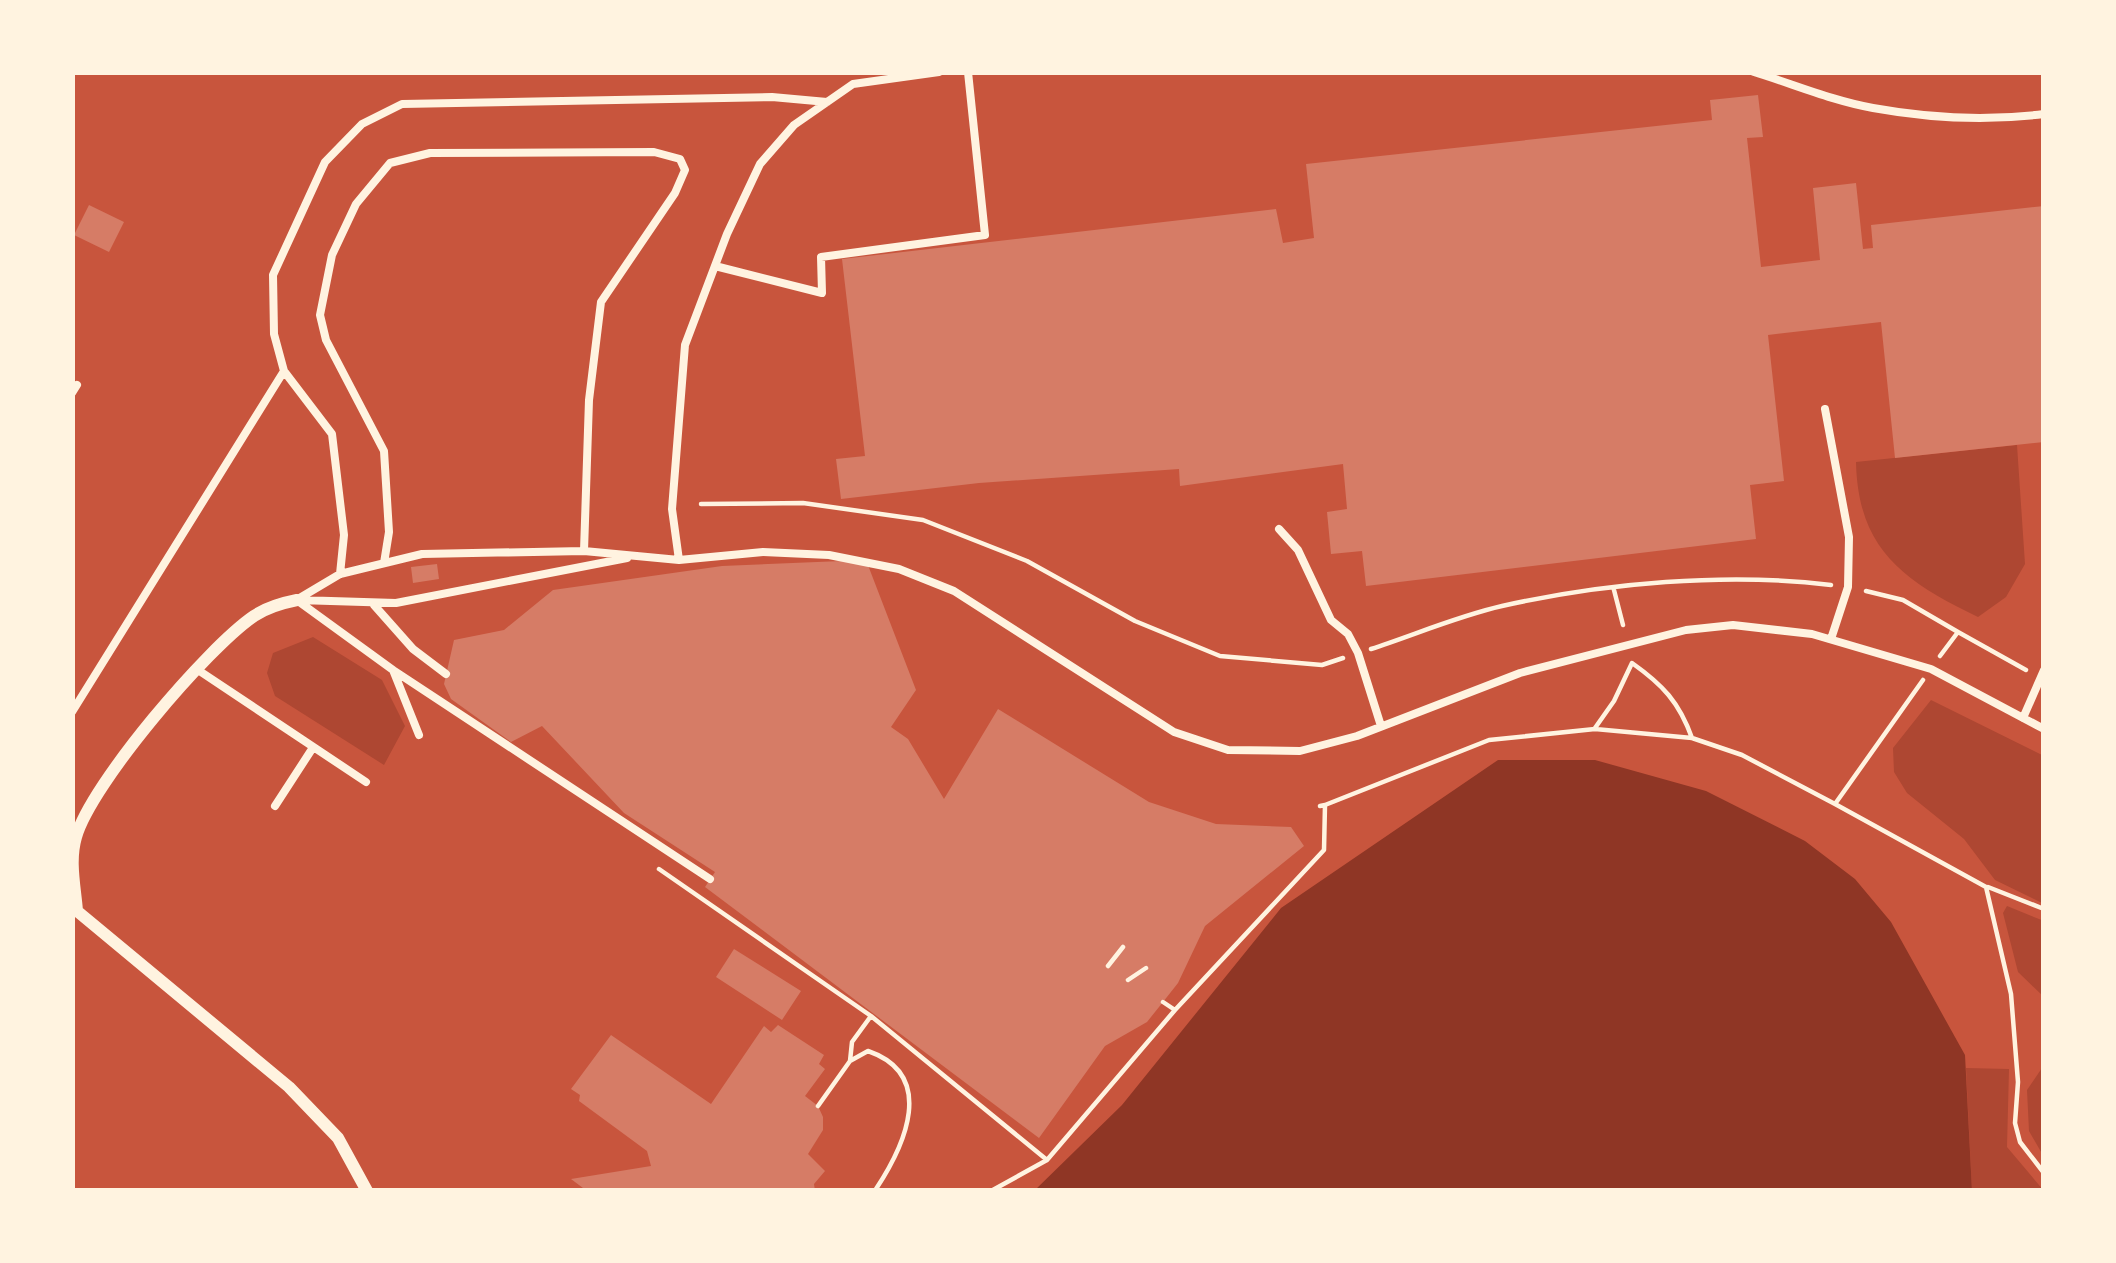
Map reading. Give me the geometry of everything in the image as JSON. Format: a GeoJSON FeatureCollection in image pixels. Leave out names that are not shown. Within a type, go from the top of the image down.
{"type":"FeatureCollection","features":[{"type":"Feature","properties":{"kind":"street"},"geometry":{"type":"LineString","coordinates":[[297,600],[254,616],[196,668],[103,789],[80,826],[72,860],[74,908],[289,1087],[338,1138],[367,1191]]}},
{"type":"Feature","properties":{"kind":"lane"},"geometry":{"type":"LineString","coordinates":[[679,560],[672,509],[685,345],[760,164],[794,125],[853,84],[939,72]]}},
{"type":"Feature","properties":{"kind":"lane"},"geometry":{"type":"LineString","coordinates":[[715,266],[822,293],[820,257],[985,235],[968,72]]}},
{"type":"Feature","properties":{"kind":"lane"},"geometry":{"type":"LineString","coordinates":[[1754,72],[1870,108],[1988,118],[2044,114]]}},
{"type":"Feature","properties":{"kind":"lane"},"geometry":{"type":"LineString","coordinates":[[340,574],[344,535],[332,434],[284,370],[274,334],[273,275],[325,162],[362,124],[402,104],[772,97],[827,102]]}},
{"type":"Feature","properties":{"kind":"lane"},"geometry":{"type":"LineString","coordinates":[[384,563],[389,532],[384,451],[326,340],[320,315],[332,255],[356,204],[390,163],[430,153],[654,152],[680,159],[685,170],[675,193],[602,302],[589,400],[584,551]]}},
{"type":"Feature","properties":{"kind":"lane"},"geometry":{"type":"LineString","coordinates":[[72,712],[284,370]]}},
{"type":"Feature","properties":{"kind":"lane"},"geometry":{"type":"LineString","coordinates":[[1825,409],[1850,537],[1848,587],[1831,639]]}},
{"type":"Feature","properties":{"kind":"lane"},"geometry":{"type":"LineString","coordinates":[[1279,530],[1298,550],[1331,620],[1348,634],[1358,653],[1382,726]]}},
{"type":"Feature","properties":{"kind":"lane"},"geometry":{"type":"LineString","coordinates":[[297,600],[340,574],[422,554],[584,551],[679,560],[763,552],[829,555],[899,569],[954,591],[1174,732],[1228,750],[1300,751],[1382,726],[1520,673],[1686,630],[1733,626],[1783,628],[1931,669],[2044,729]]}},
{"type":"Feature","properties":{"kind":"lane"},"geometry":{"type":"LineString","coordinates":[[297,600],[373,604],[638,556]]}},
{"type":"Feature","properties":{"kind":"lane"},"geometry":{"type":"LineString","coordinates":[[297,600],[394,670],[710,879]]}},
{"type":"Feature","properties":{"kind":"lane"},"geometry":{"type":"LineString","coordinates":[[373,604],[412,649],[446,674]]}},
{"type":"Feature","properties":{"kind":"lane"},"geometry":{"type":"LineString","coordinates":[[196,668],[366,782]]}},
{"type":"Feature","properties":{"kind":"lane"},"geometry":{"type":"LineString","coordinates":[[394,670],[419,735]]}},
{"type":"Feature","properties":{"kind":"lane"},"geometry":{"type":"LineString","coordinates":[[2023,718],[2043,672]]}},
{"type":"Feature","properties":{"kind":"lane"},"geometry":{"type":"LineString","coordinates":[[275,806],[312,749]]}},
{"type":"Feature","properties":{"kind":"path"},"geometry":{"type":"LineString","coordinates":[[700,504],[803,503],[923,520],[1028,562],[1135,621],[1220,656],[1322,665],[1499,607],[1614,587],[1784,579],[1904,600],[2021,668],[2043,672]]}},
{"type":"Feature","properties":{"kind":"path"},"geometry":{"type":"LineString","coordinates":[[1614,587],[1623,625]]}},
{"type":"Feature","properties":{"kind":"path"},"geometry":{"type":"LineString","coordinates":[[1834,804],[1958,632]]}},
{"type":"Feature","properties":{"kind":"path"},"geometry":{"type":"LineString","coordinates":[[1594,729],[1632,663],[1680,705],[1691,738]]}},
{"type":"Feature","properties":{"kind":"path"},"geometry":{"type":"LineString","coordinates":[[991,1191],[1047,1160],[1175,1010],[1324,850],[1322,806],[1489,740],[1594,729],[1691,738],[1742,755],[1987,887],[2044,909]]}},
{"type":"Feature","properties":{"kind":"path"},"geometry":{"type":"LineString","coordinates":[[659,869],[871,1016],[1047,1160]]}},
{"type":"Feature","properties":{"kind":"path"},"geometry":{"type":"LineString","coordinates":[[1987,887],[2011,994],[2018,1082],[2015,1123],[2020,1142],[2044,1174]]}},
{"type":"Feature","properties":{"kind":"path"},"geometry":{"type":"LineString","coordinates":[[1108,967],[1124,947]]}},
{"type":"Feature","properties":{"kind":"path"},"geometry":{"type":"LineString","coordinates":[[1128,980],[1146,968]]}},
{"type":"Feature","properties":{"kind":"path"},"geometry":{"type":"LineString","coordinates":[[1163,1002],[1175,1010]]}},
{"type":"Feature","properties":{"kind":"path"},"geometry":{"type":"LineString","coordinates":[[850,1061],[852,1042],[871,1016]]}},
{"type":"Feature","properties":{"kind":"path"},"geometry":{"type":"LineString","coordinates":[[818,1106],[850,1061],[868,1051],[891,1058],[905,1078],[909,1119],[900,1153],[876,1189],[881,1191]]}},
{"type":"Feature","properties":{"kind":"path"},"geometry":{"type":"LineString","coordinates":[[903,1191],[925,1191]]}},
{"type":"Feature","properties":{"kind":"shaded area"},"geometry":{"type":"Polygon","coordinates":[[[2017,445],[2025,564],[2006,597],[1978,617],[1928,590],[1890,559],[1865,518],[1856,462],[2017,445]]]}},
{"type":"Feature","properties":{"kind":"shaded area"},"geometry":{"type":"Polygon","coordinates":[[[313,637],[382,680],[405,726],[384,765],[275,696],[267,673],[273,653],[313,637]]]}},
{"type":"Feature","properties":{"kind":"shaded area"},"geometry":{"type":"Polygon","coordinates":[[[1931,700],[2044,756],[2044,904],[1995,880],[1964,839],[1907,793],[1894,772],[1893,748],[1931,700]]]}},
{"type":"Feature","properties":{"kind":"shaded area"},"geometry":{"type":"Polygon","coordinates":[[[1498,760],[1595,760],[1706,791],[1805,841],[1855,879],[1891,922],[1965,1055],[1972,1191],[1034,1191],[1122,1105],[1281,908],[1498,760]]]}},
{"type":"Feature","properties":{"kind":"shaded area"},"geometry":{"type":"Polygon","coordinates":[[[2007,906],[2044,921],[2044,997],[2018,972],[2003,913],[2007,906]]]}},
{"type":"Feature","properties":{"kind":"shaded area"},"geometry":{"type":"Polygon","coordinates":[[[2044,1065],[2044,1157],[2029,1131],[2027,1090],[2044,1065]]]}},
{"type":"Feature","properties":{"kind":"shaded area"},"geometry":{"type":"Polygon","coordinates":[[[1966,1068],[2009,1069],[2007,1147],[2044,1191],[1972,1191],[1966,1068]]]}},
{"type":"Feature","properties":{"kind":"building"},"geometry":{"type":"Polygon","coordinates":[[[1758,95],[1763,137],[1747,138],[1761,267],[1820,260],[1813,188],[1856,183],[1863,249],[1873,248],[1871,225],[2044,206],[2044,442],[1895,458],[1881,322],[1768,335],[1784,481],[1750,485],[1756,539],[1366,586],[1362,551],[1331,554],[1327,512],[1347,509],[1343,464],[1180,486],[1179,469],[979,483],[841,499],[836,459],[865,456],[842,259],[1276,209],[1283,243],[1314,238],[1306,164],[1712,120],[1710,100],[1758,95]]]}},
{"type":"Feature","properties":{"kind":"building"},"geometry":{"type":"Polygon","coordinates":[[[89,205],[124,222],[109,252],[74,235],[89,205]]]}},
{"type":"Feature","properties":{"kind":"building"},"geometry":{"type":"Polygon","coordinates":[[[866,560],[916,690],[891,727],[908,739],[944,799],[998,709],[1149,802],[1216,824],[1291,827],[1304,846],[1205,926],[1178,983],[1147,1022],[1105,1046],[1039,1138],[705,887],[715,872],[624,813],[542,726],[511,742],[451,699],[444,684],[454,640],[504,630],[553,590],[722,566],[866,560]]]}},
{"type":"Feature","properties":{"kind":"building"},"geometry":{"type":"Polygon","coordinates":[[[437,564],[439,579],[413,583],[411,567],[437,564]]]}},
{"type":"Feature","properties":{"kind":"building"},"geometry":{"type":"Polygon","coordinates":[[[734,949],[801,991],[782,1020],[716,977],[734,949]]]}},
{"type":"Feature","properties":{"kind":"building"},"geometry":{"type":"Polygon","coordinates":[[[778,1025],[824,1055],[819,1064],[825,1069],[805,1096],[823,1117],[823,1130],[808,1154],[825,1171],[814,1184],[815,1191],[587,1191],[571,1179],[651,1166],[647,1151],[579,1101],[580,1095],[571,1089],[611,1035],[711,1104],[764,1026],[771,1032],[778,1025]]]}}]}
